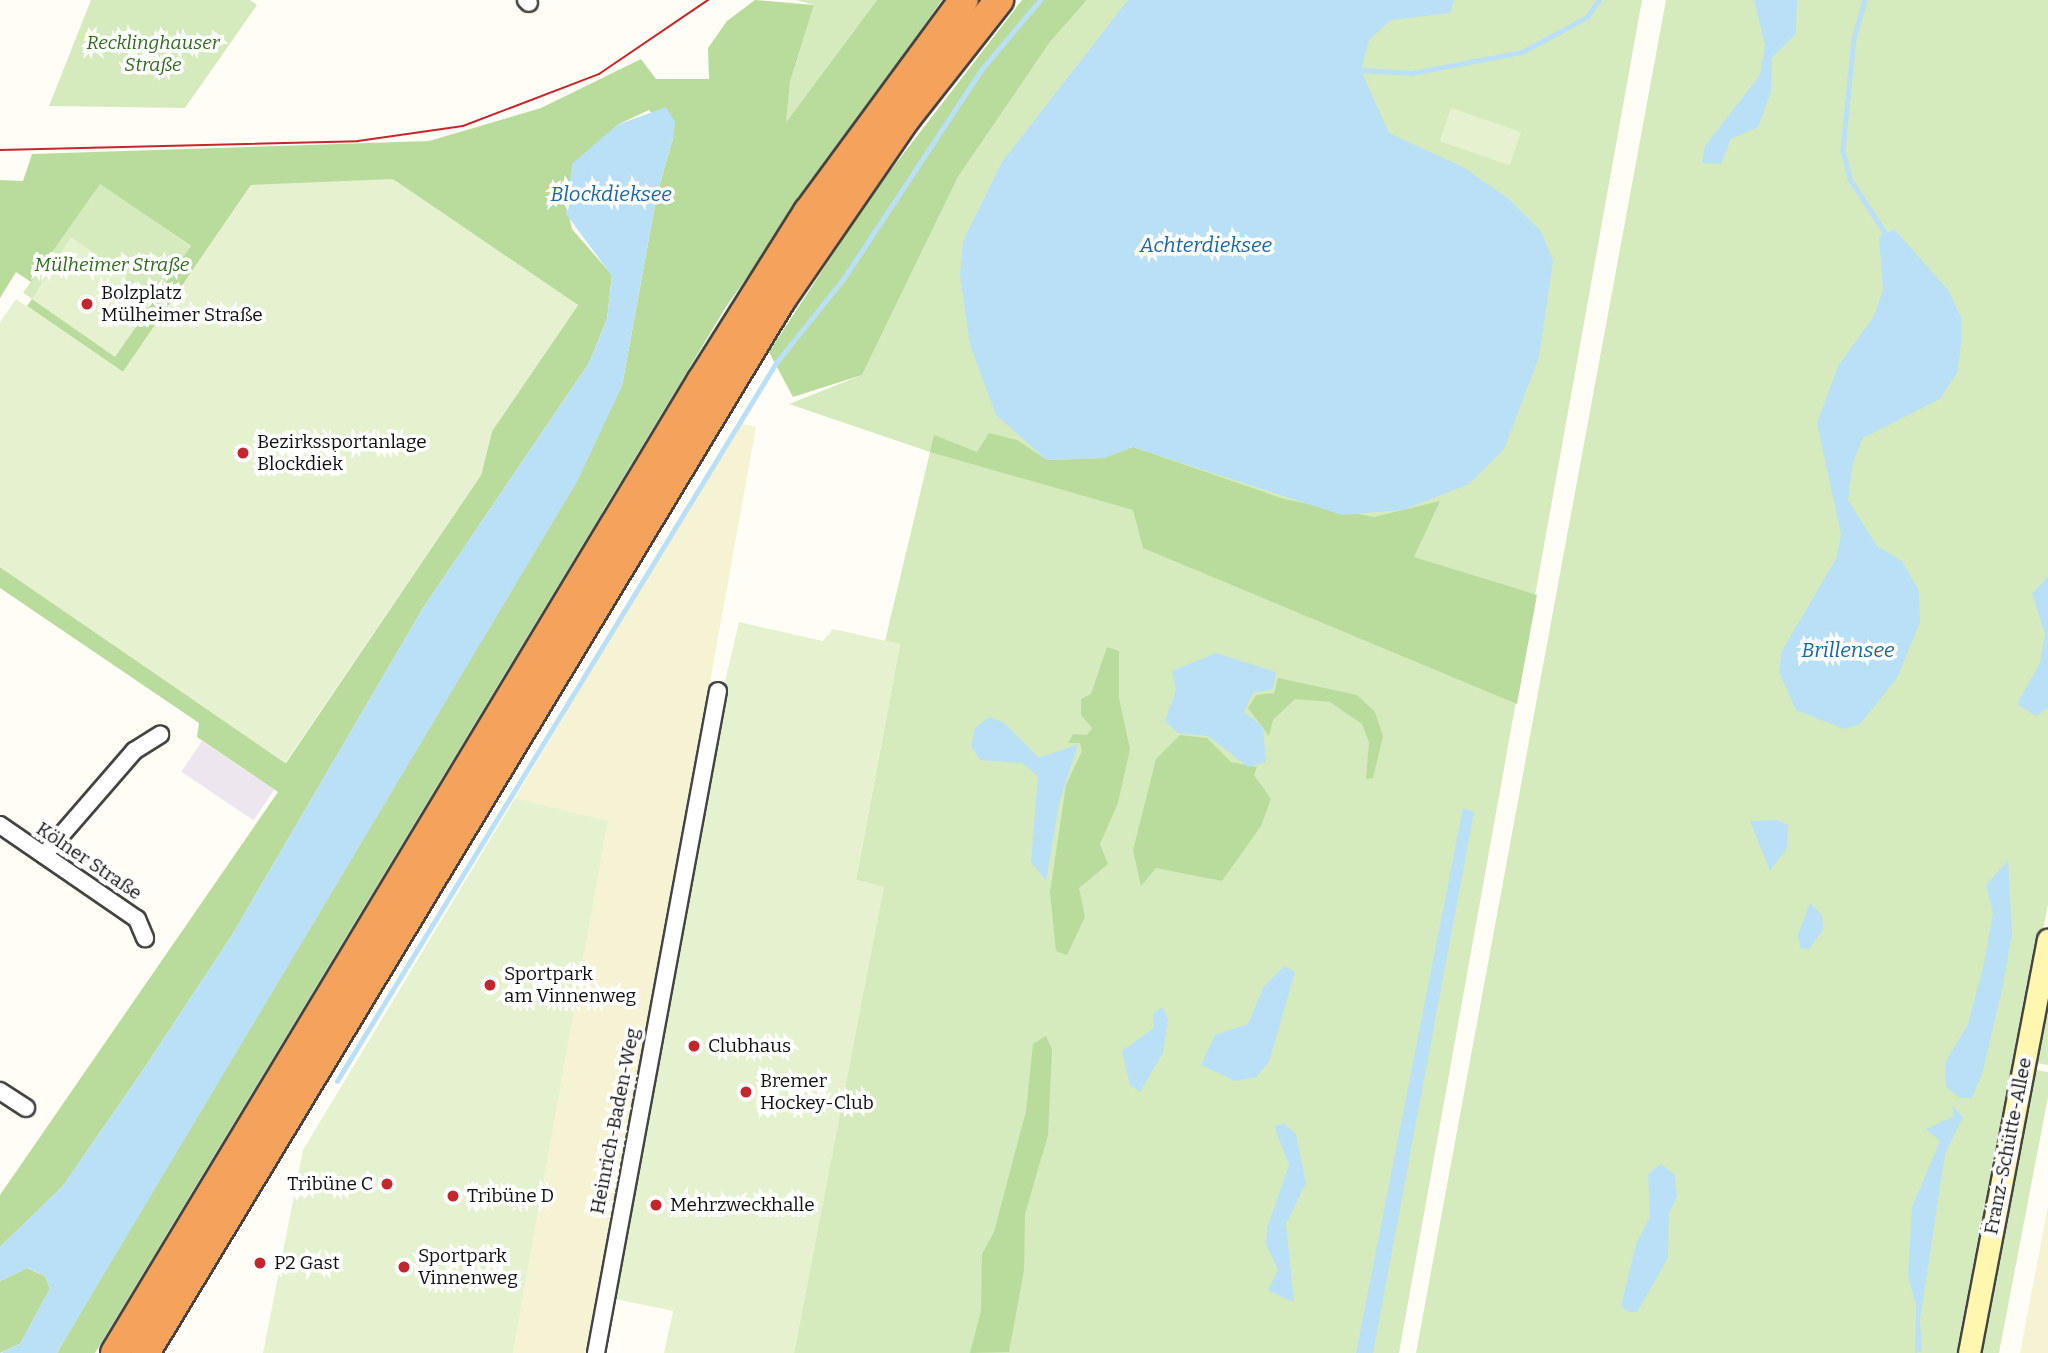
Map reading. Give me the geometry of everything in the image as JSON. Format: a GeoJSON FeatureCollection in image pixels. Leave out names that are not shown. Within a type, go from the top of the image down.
{"type":"FeatureCollection","features":[{"type":"Feature","properties":{"kind":"highway"},"geometry":{"type":"LineString","coordinates":[[115,1353],[716,357],[808,212],[964,0]]}},
{"type":"Feature","properties":{"kind":"highway"},"geometry":{"type":"LineString","coordinates":[[145,1353],[781,300],[907,117],[999,0]]}},
{"type":"Feature","properties":{"kind":"main road","name":"Franz-Schütte-Allee"},"geometry":{"type":"LineString","coordinates":[[1969,1353],[2048,939]]}},
{"type":"Feature","properties":{"kind":"street","name":"Heinrich-Baden-Weg"},"geometry":{"type":"LineString","coordinates":[[596,1353],[718,691]]}},
{"type":"Feature","properties":{"kind":"street"},"geometry":{"type":"LineString","coordinates":[[44,855],[134,751],[160,735]]}},
{"type":"Feature","properties":{"kind":"street","name":"Kölner Straße"},"geometry":{"type":"LineString","coordinates":[[0,825],[137,919],[145,938]]}},
{"type":"Feature","properties":{"kind":"street"},"geometry":{"type":"LineString","coordinates":[[0,1090],[26,1108]]}},
{"type":"Feature","properties":{"kind":"shaded area"},"geometry":{"type":"Polygon","coordinates":[[[739,423],[756,427],[589,1353],[513,1353],[608,821],[515,798],[739,423]]]}},
{"type":"Feature","properties":{"kind":"shaded area"},"geometry":{"type":"Polygon","coordinates":[[[202,741],[274,790],[253,820],[181,772],[202,741]]]}},
{"type":"Feature","properties":{"kind":"shaded area"},"geometry":{"type":"Polygon","coordinates":[[[2048,1206],[2048,1353],[2020,1353],[2048,1206]]]}},
{"type":"Feature","properties":{"kind":"green space","name":"Recklinghauser Straße"},"geometry":{"type":"Polygon","coordinates":[[[91,0],[250,0],[257,5],[185,108],[49,106],[91,0]]]}},
{"type":"Feature","properties":{"kind":"green space"},"geometry":{"type":"Polygon","coordinates":[[[755,0],[814,5],[790,82],[786,122],[877,0],[942,0],[726,307],[95,1353],[57,1353],[622,386],[657,194],[673,138],[649,110],[617,125],[564,192],[572,229],[612,275],[607,319],[589,363],[423,608],[232,935],[143,1070],[63,1186],[0,1247],[0,1195],[278,792],[197,737],[199,723],[0,588],[0,567],[286,763],[481,475],[492,431],[578,305],[251,185],[123,372],[27,306],[32,299],[115,356],[191,246],[100,184],[31,282],[16,272],[0,298],[0,180],[23,181],[32,154],[429,141],[541,108],[641,59],[656,79],[709,79],[708,48],[727,21],[755,0]]]}},
{"type":"Feature","properties":{"kind":"green space"},"geometry":{"type":"Polygon","coordinates":[[[796,0],[877,0],[785,123],[790,82],[814,5],[796,0]]]}},
{"type":"Feature","properties":{"kind":"green space"},"geometry":{"type":"Polygon","coordinates":[[[1022,0],[1087,0],[1050,42],[958,177],[862,375],[793,397],[769,352],[873,193],[1022,0]]]}},
{"type":"Feature","properties":{"kind":"green space"},"geometry":{"type":"Polygon","coordinates":[[[1087,0],[1642,0],[1399,1353],[794,1353],[883,887],[856,880],[900,644],[885,641],[930,452],[789,404],[862,375],[958,177],[1050,42],[1087,0]]]}},
{"type":"Feature","properties":{"kind":"green space"},"geometry":{"type":"Polygon","coordinates":[[[1666,0],[2048,0],[2048,904],[1963,1353],[1416,1353],[1666,0]]]}},
{"type":"Feature","properties":{"kind":"green space"},"geometry":{"type":"Polygon","coordinates":[[[1451,108],[1521,132],[1510,165],[1440,141],[1451,108]]]}},
{"type":"Feature","properties":{"kind":"green space","name":"Bezirkssportanlage Blockdiek"},"geometry":{"type":"Polygon","coordinates":[[[393,179],[578,305],[492,431],[481,475],[285,763],[0,567],[0,322],[16,299],[123,372],[251,185],[393,179]]]}},
{"type":"Feature","properties":{"kind":"green space","name":"Mülheimer Straße"},"geometry":{"type":"Polygon","coordinates":[[[100,183],[192,247],[115,357],[23,293],[100,183]]]}},
{"type":"Feature","properties":{"kind":"green space","name":"Bolzplatz Mülheimer Straße"},"geometry":{"type":"Polygon","coordinates":[[[71,237],[127,276],[117,291],[147,311],[115,357],[32,299],[71,237]]]}},
{"type":"Feature","properties":{"kind":"green space"},"geometry":{"type":"Polygon","coordinates":[[[989,433],[1017,440],[1047,460],[1104,458],[1133,447],[1284,499],[1374,517],[1440,501],[1414,557],[1537,595],[1517,704],[1143,548],[1133,510],[930,452],[934,435],[977,452],[989,433]]]}},
{"type":"Feature","properties":{"kind":"green space","name":"Bremer Hockey-Club"},"geometry":{"type":"Polygon","coordinates":[[[739,622],[823,641],[833,629],[900,644],[856,880],[884,887],[794,1353],[664,1353],[673,1311],[610,1298],[707,758],[739,622]]]}},
{"type":"Feature","properties":{"kind":"green space"},"geometry":{"type":"Polygon","coordinates":[[[1107,647],[1119,651],[1119,698],[1130,749],[1118,803],[1100,844],[1108,864],[1079,888],[1085,917],[1067,955],[1056,951],[1050,892],[1066,785],[1082,751],[1080,743],[1068,743],[1073,734],[1087,735],[1092,728],[1081,715],[1081,699],[1091,694],[1107,647]]]}},
{"type":"Feature","properties":{"kind":"green space"},"geometry":{"type":"Polygon","coordinates":[[[1278,678],[1357,695],[1375,712],[1383,736],[1373,778],[1366,779],[1369,742],[1362,724],[1330,702],[1295,699],[1273,720],[1269,736],[1248,708],[1256,695],[1274,693],[1278,678]]]}},
{"type":"Feature","properties":{"kind":"green space"},"geometry":{"type":"Polygon","coordinates":[[[1180,735],[1207,738],[1231,762],[1257,767],[1254,775],[1271,799],[1261,826],[1222,881],[1156,868],[1141,886],[1133,850],[1156,759],[1180,735]]]}},
{"type":"Feature","properties":{"kind":"green space","name":"Sportpark am Vinnenweg"},"geometry":{"type":"Polygon","coordinates":[[[515,798],[608,821],[513,1353],[263,1353],[303,1150],[515,798]]]}},
{"type":"Feature","properties":{"kind":"green space"},"geometry":{"type":"Polygon","coordinates":[[[2048,973],[2048,1065],[2031,1062],[2048,973]]]}},
{"type":"Feature","properties":{"kind":"green space"},"geometry":{"type":"Polygon","coordinates":[[[1046,1036],[1052,1049],[1048,1135],[1025,1214],[1024,1270],[1009,1352],[970,1353],[981,1311],[982,1254],[994,1232],[1026,1111],[1033,1044],[1046,1036]]]}},
{"type":"Feature","properties":{"kind":"green space"},"geometry":{"type":"Polygon","coordinates":[[[2030,1069],[2048,1072],[2048,1097],[1999,1353],[1975,1353],[2030,1069]]]}},
{"type":"Feature","properties":{"kind":"green space"},"geometry":{"type":"Polygon","coordinates":[[[27,1268],[45,1276],[50,1289],[20,1344],[0,1353],[0,1281],[27,1268]]]}},
{"type":"Feature","properties":{"kind":"water","name":"Achterdieksee"},"geometry":{"type":"Polygon","coordinates":[[[1128,0],[1454,0],[1450,13],[1391,20],[1369,40],[1361,70],[1389,133],[1463,167],[1509,199],[1541,231],[1553,261],[1539,357],[1504,449],[1469,484],[1403,510],[1342,515],[1133,447],[1104,458],[1047,460],[996,415],[970,345],[960,275],[963,241],[1002,162],[1128,0]]]}},
{"type":"Feature","properties":{"kind":"water"},"geometry":{"type":"Polygon","coordinates":[[[1754,0],[1797,0],[1796,34],[1772,58],[1771,92],[1758,127],[1731,139],[1721,164],[1702,163],[1705,146],[1760,75],[1765,45],[1754,0]]]}},
{"type":"Feature","properties":{"kind":"water","name":"Blockdieksee"},"geometry":{"type":"Polygon","coordinates":[[[666,107],[675,122],[673,138],[657,194],[622,386],[578,480],[57,1353],[1,1353],[20,1344],[50,1289],[45,1276],[28,1268],[0,1281],[0,1247],[63,1186],[143,1070],[232,935],[423,608],[589,363],[607,319],[612,276],[566,214],[572,164],[617,125],[666,107]]]}},
{"type":"Feature","properties":{"kind":"water","name":"Brillensee"},"geometry":{"type":"Polygon","coordinates":[[[1894,229],[1948,290],[1961,317],[1961,345],[1957,373],[1940,399],[1863,438],[1853,462],[1848,500],[1877,546],[1902,561],[1919,591],[1920,622],[1897,678],[1860,724],[1844,729],[1796,710],[1779,672],[1782,651],[1837,557],[1841,534],[1817,423],[1838,366],[1874,316],[1883,290],[1879,237],[1894,229]]]}},
{"type":"Feature","properties":{"kind":"water"},"geometry":{"type":"Polygon","coordinates":[[[2048,576],[2048,708],[2036,716],[2017,704],[2040,663],[2045,634],[2032,594],[2048,576]]]}},
{"type":"Feature","properties":{"kind":"water"},"geometry":{"type":"Polygon","coordinates":[[[1216,653],[1276,672],[1273,689],[1253,693],[1244,712],[1263,727],[1266,762],[1248,767],[1208,736],[1178,733],[1165,721],[1176,690],[1172,671],[1216,653]]]}},
{"type":"Feature","properties":{"kind":"water"},"geometry":{"type":"Polygon","coordinates":[[[989,717],[1003,722],[1039,758],[1078,744],[1059,803],[1046,881],[1031,862],[1038,776],[1022,763],[980,760],[971,746],[975,728],[989,717]]]}},
{"type":"Feature","properties":{"kind":"water"},"geometry":{"type":"Polygon","coordinates":[[[1463,808],[1474,812],[1373,1353],[1356,1353],[1463,808]]]}},
{"type":"Feature","properties":{"kind":"water"},"geometry":{"type":"Polygon","coordinates":[[[1777,820],[1788,825],[1787,848],[1770,871],[1750,821],[1777,820]]]}},
{"type":"Feature","properties":{"kind":"water"},"geometry":{"type":"Polygon","coordinates":[[[2008,860],[2012,933],[2003,985],[1983,1071],[1972,1098],[1960,1098],[1946,1087],[1945,1063],[1968,1024],[1984,964],[1993,913],[1986,885],[2008,860]]]}},
{"type":"Feature","properties":{"kind":"water"},"geometry":{"type":"Polygon","coordinates":[[[1810,903],[1822,915],[1823,930],[1809,949],[1800,948],[1798,935],[1810,903]]]}},
{"type":"Feature","properties":{"kind":"water"},"geometry":{"type":"Polygon","coordinates":[[[1284,966],[1295,972],[1269,1062],[1256,1077],[1235,1081],[1201,1065],[1215,1035],[1248,1024],[1264,986],[1284,966]]]}},
{"type":"Feature","properties":{"kind":"water"},"geometry":{"type":"Polygon","coordinates":[[[1162,1007],[1168,1018],[1163,1053],[1140,1092],[1130,1085],[1122,1051],[1154,1028],[1153,1014],[1162,1007]]]}},
{"type":"Feature","properties":{"kind":"water"},"geometry":{"type":"Polygon","coordinates":[[[1952,1105],[1963,1117],[1945,1154],[1920,1320],[1922,1351],[1915,1353],[1916,1306],[1908,1276],[1912,1207],[1940,1141],[1926,1129],[1954,1116],[1952,1105]]]}},
{"type":"Feature","properties":{"kind":"water"},"geometry":{"type":"Polygon","coordinates":[[[1284,1124],[1296,1134],[1306,1183],[1286,1224],[1294,1302],[1268,1290],[1278,1270],[1266,1244],[1267,1228],[1289,1165],[1274,1126],[1284,1124]]]}},
{"type":"Feature","properties":{"kind":"water"},"geometry":{"type":"Polygon","coordinates":[[[1661,1164],[1675,1175],[1677,1197],[1669,1213],[1668,1258],[1637,1312],[1629,1312],[1621,1306],[1636,1244],[1650,1217],[1648,1174],[1661,1164]]]}},
{"type":"Feature","properties":{"kind":"waterway"},"geometry":{"type":"LineString","coordinates":[[337,1081],[776,363],[844,278],[982,69],[1040,0]]}},
{"type":"Feature","properties":{"kind":"waterway"},"geometry":{"type":"LineString","coordinates":[[1361,70],[1412,73],[1522,52],[1587,17],[1599,0]]}},
{"type":"Feature","properties":{"kind":"waterway"},"geometry":{"type":"LineString","coordinates":[[1865,0],[1854,39],[1843,150],[1850,179],[1886,234]]}},
{"type":"Feature","properties":{"kind":"tram line"},"geometry":{"type":"LineString","coordinates":[[0,150],[358,141],[463,126],[599,74],[708,0]]}},
{"type":"Feature","properties":{"kind":"place","name":"Bolzplatz Mülheimer Straße"},"geometry":{"type":"Point","coordinates":[87,304]}},
{"type":"Feature","properties":{"kind":"place","name":"Bezirkssportanlage Blockdiek"},"geometry":{"type":"Point","coordinates":[243,453]}},
{"type":"Feature","properties":{"kind":"place","name":"Sportpark am Vinnenweg"},"geometry":{"type":"Point","coordinates":[490,985]}},
{"type":"Feature","properties":{"kind":"place","name":"Clubhaus"},"geometry":{"type":"Point","coordinates":[694,1046]}},
{"type":"Feature","properties":{"kind":"place","name":"Bremer Hockey-Club"},"geometry":{"type":"Point","coordinates":[746,1092]}},
{"type":"Feature","properties":{"kind":"place","name":"Tribüne C"},"geometry":{"type":"Point","coordinates":[387,1184]}},
{"type":"Feature","properties":{"kind":"place","name":"Tribüne D"},"geometry":{"type":"Point","coordinates":[453,1196]}},
{"type":"Feature","properties":{"kind":"place","name":"Mehrzweckhalle"},"geometry":{"type":"Point","coordinates":[656,1205]}},
{"type":"Feature","properties":{"kind":"place","name":"P2 Gast"},"geometry":{"type":"Point","coordinates":[260,1263]}},
{"type":"Feature","properties":{"kind":"place","name":"Sportpark Vinnenweg"},"geometry":{"type":"Point","coordinates":[404,1267]}}]}
